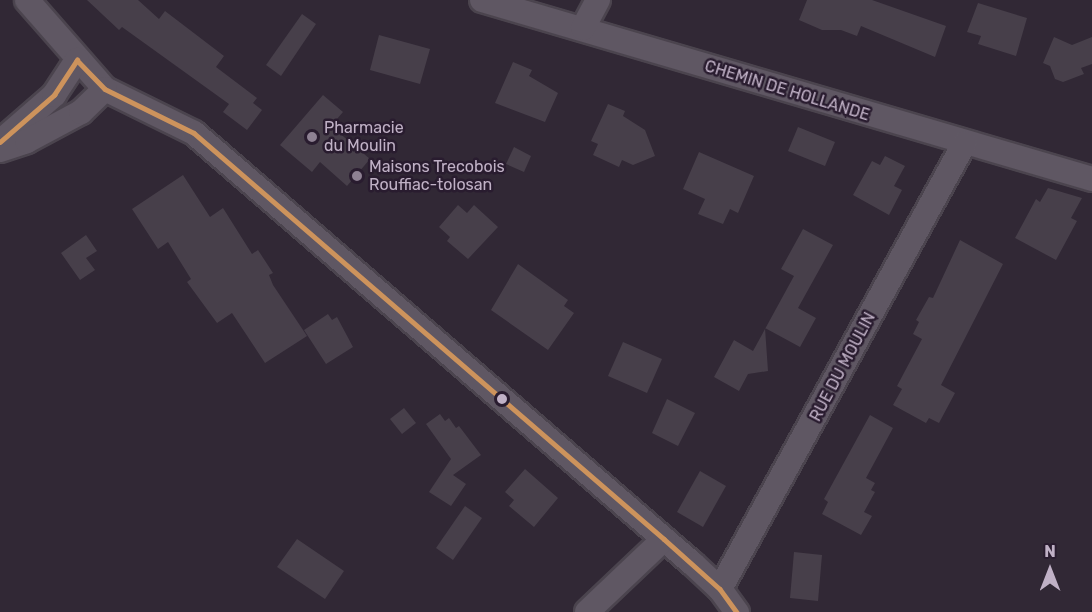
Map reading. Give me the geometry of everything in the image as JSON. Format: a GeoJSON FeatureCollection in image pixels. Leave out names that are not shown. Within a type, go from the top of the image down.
{"type":"FeatureCollection","features":[{"type":"Feature","properties":{"kind":"street"},"geometry":{"type":"LineString","coordinates":[[27,0],[77,60],[105,89],[194,133],[664,539],[720,589],[737,612]]}},
{"type":"Feature","properties":{"kind":"street","name":"CHEMIN DE HOLLANDE"},"geometry":{"type":"LineString","coordinates":[[482,0],[584,28],[964,144],[1092,179]]}},
{"type":"Feature","properties":{"kind":"street"},"geometry":{"type":"LineString","coordinates":[[584,28],[597,0]]}},
{"type":"Feature","properties":{"kind":"street"},"geometry":{"type":"LineString","coordinates":[[0,142],[54,95],[77,60]]}},
{"type":"Feature","properties":{"kind":"street"},"geometry":{"type":"LineString","coordinates":[[0,150],[27,141],[81,112],[105,89]]}},
{"type":"Feature","properties":{"kind":"street","name":"RUE DU MOULIN"},"geometry":{"type":"LineString","coordinates":[[720,589],[964,144]]}},
{"type":"Feature","properties":{"kind":"street"},"geometry":{"type":"LineString","coordinates":[[586,612],[664,539]]}},
{"type":"Feature","properties":{"kind":"building"},"geometry":{"type":"Polygon","coordinates":[[[87,0],[138,0],[159,19],[165,11],[224,56],[216,67],[257,98],[253,103],[262,110],[247,130],[223,112],[229,104],[122,27],[119,30],[87,0]]]}},
{"type":"Feature","properties":{"kind":"building"},"geometry":{"type":"Polygon","coordinates":[[[807,0],[872,0],[946,26],[935,57],[861,26],[857,36],[841,30],[822,30],[799,20],[807,0]]]}},
{"type":"Feature","properties":{"kind":"building"},"geometry":{"type":"Polygon","coordinates":[[[978,3],[1027,18],[1016,56],[978,44],[981,36],[967,32],[978,3]]]}},
{"type":"Feature","properties":{"kind":"building"},"geometry":{"type":"Polygon","coordinates":[[[302,14],[316,24],[281,76],[266,65],[302,14]]]}},
{"type":"Feature","properties":{"kind":"building"},"geometry":{"type":"Polygon","coordinates":[[[379,35],[430,49],[420,84],[370,70],[379,35]]]}},
{"type":"Feature","properties":{"kind":"building"},"geometry":{"type":"Polygon","coordinates":[[[1054,37],[1072,45],[1092,37],[1092,64],[1081,68],[1084,74],[1063,82],[1055,79],[1050,66],[1043,63],[1054,37]]]}},
{"type":"Feature","properties":{"kind":"building"},"geometry":{"type":"Polygon","coordinates":[[[513,62],[532,70],[529,76],[558,93],[545,122],[495,103],[513,62]]]}},
{"type":"Feature","properties":{"kind":"building"},"geometry":{"type":"Polygon","coordinates":[[[323,95],[343,112],[331,126],[370,159],[347,186],[320,162],[312,172],[280,145],[323,95]]]}},
{"type":"Feature","properties":{"kind":"building"},"geometry":{"type":"Polygon","coordinates":[[[608,104],[625,111],[623,116],[645,130],[655,156],[633,165],[622,160],[619,167],[593,155],[598,144],[591,141],[608,104]]]}},
{"type":"Feature","properties":{"kind":"building"},"geometry":{"type":"Polygon","coordinates":[[[798,127],[835,142],[825,166],[788,151],[798,127]]]}},
{"type":"Feature","properties":{"kind":"building"},"geometry":{"type":"Polygon","coordinates":[[[514,147],[531,156],[524,172],[506,164],[514,147]]]}},
{"type":"Feature","properties":{"kind":"building"},"geometry":{"type":"Polygon","coordinates":[[[699,152],[754,176],[738,213],[730,209],[723,224],[698,214],[705,199],[683,189],[699,152]]]}},
{"type":"Feature","properties":{"kind":"building"},"geometry":{"type":"Polygon","coordinates":[[[885,156],[905,166],[894,186],[902,190],[889,215],[853,195],[872,161],[880,165],[885,156]]]}},
{"type":"Feature","properties":{"kind":"building"},"geometry":{"type":"Polygon","coordinates":[[[183,175],[210,217],[223,208],[252,254],[258,250],[273,273],[269,275],[273,285],[307,336],[265,363],[232,313],[217,323],[187,282],[191,279],[168,242],[158,249],[132,209],[183,175]]]}},
{"type":"Feature","properties":{"kind":"building"},"geometry":{"type":"Polygon","coordinates":[[[1048,188],[1082,198],[1071,218],[1077,221],[1056,260],[1015,238],[1036,199],[1040,202],[1048,188]]]}},
{"type":"Feature","properties":{"kind":"building"},"geometry":{"type":"Polygon","coordinates":[[[458,205],[467,213],[474,205],[498,227],[468,259],[447,241],[450,237],[439,227],[458,205]]]}},
{"type":"Feature","properties":{"kind":"building"},"geometry":{"type":"Polygon","coordinates":[[[803,229],[833,245],[798,308],[816,318],[800,347],[765,328],[794,276],[781,269],[803,229]]]}},
{"type":"Feature","properties":{"kind":"building"},"geometry":{"type":"Polygon","coordinates":[[[86,235],[97,251],[86,258],[95,270],[80,280],[61,253],[86,235]]]}},
{"type":"Feature","properties":{"kind":"building"},"geometry":{"type":"Polygon","coordinates":[[[960,240],[1003,264],[941,385],[955,393],[939,423],[929,418],[926,423],[893,405],[902,389],[897,386],[922,339],[913,334],[919,322],[916,320],[929,297],[933,298],[960,240]]]}},
{"type":"Feature","properties":{"kind":"building"},"geometry":{"type":"Polygon","coordinates":[[[518,264],[568,300],[564,306],[574,313],[548,350],[491,310],[518,264]]]}},
{"type":"Feature","properties":{"kind":"building"},"geometry":{"type":"Polygon","coordinates":[[[328,314],[332,320],[337,317],[353,347],[326,364],[304,330],[328,314]]]}},
{"type":"Feature","properties":{"kind":"building"},"geometry":{"type":"Polygon","coordinates":[[[765,329],[768,371],[748,374],[739,391],[714,377],[734,340],[753,351],[765,329]]]}},
{"type":"Feature","properties":{"kind":"building"},"geometry":{"type":"Polygon","coordinates":[[[623,342],[662,359],[647,393],[608,376],[623,342]]]}},
{"type":"Feature","properties":{"kind":"building"},"geometry":{"type":"Polygon","coordinates":[[[667,399],[695,413],[678,446],[652,433],[667,399]]]}},
{"type":"Feature","properties":{"kind":"building"},"geometry":{"type":"Polygon","coordinates":[[[404,408],[416,423],[402,434],[390,419],[404,408]]]}},
{"type":"Feature","properties":{"kind":"building"},"geometry":{"type":"Polygon","coordinates":[[[440,414],[445,421],[449,418],[456,428],[459,426],[481,455],[453,475],[466,484],[451,506],[429,492],[451,459],[426,424],[440,414]]]}},
{"type":"Feature","properties":{"kind":"building"},"geometry":{"type":"Polygon","coordinates":[[[870,415],[893,428],[866,478],[875,483],[871,490],[875,492],[864,512],[872,516],[861,535],[822,514],[828,502],[824,499],[870,415]]]}},
{"type":"Feature","properties":{"kind":"building"},"geometry":{"type":"Polygon","coordinates":[[[525,469],[558,498],[534,527],[509,506],[514,500],[505,492],[525,469]]]}},
{"type":"Feature","properties":{"kind":"building"},"geometry":{"type":"Polygon","coordinates":[[[700,471],[726,486],[703,527],[677,512],[700,471]]]}},
{"type":"Feature","properties":{"kind":"building"},"geometry":{"type":"Polygon","coordinates":[[[465,506],[482,518],[453,560],[436,548],[465,506]]]}},
{"type":"Feature","properties":{"kind":"building"},"geometry":{"type":"Polygon","coordinates":[[[297,539],[344,571],[325,599],[277,567],[297,539]]]}},
{"type":"Feature","properties":{"kind":"building"},"geometry":{"type":"Polygon","coordinates":[[[794,552],[822,555],[818,601],[790,598],[794,552]]]}},
{"type":"Feature","properties":{"kind":"transit line"},"geometry":{"type":"LineString","coordinates":[[0,142],[54,95],[77,60],[105,89],[194,133],[664,539],[720,589],[737,612]]}},
{"type":"Feature","properties":{"kind":"place","name":"Pharmacie du Moulin"},"geometry":{"type":"Point","coordinates":[312,137]}},
{"type":"Feature","properties":{"kind":"place","name":"Maisons Trecobois Rouffiac-tolosan"},"geometry":{"type":"Point","coordinates":[357,176]}}]}
